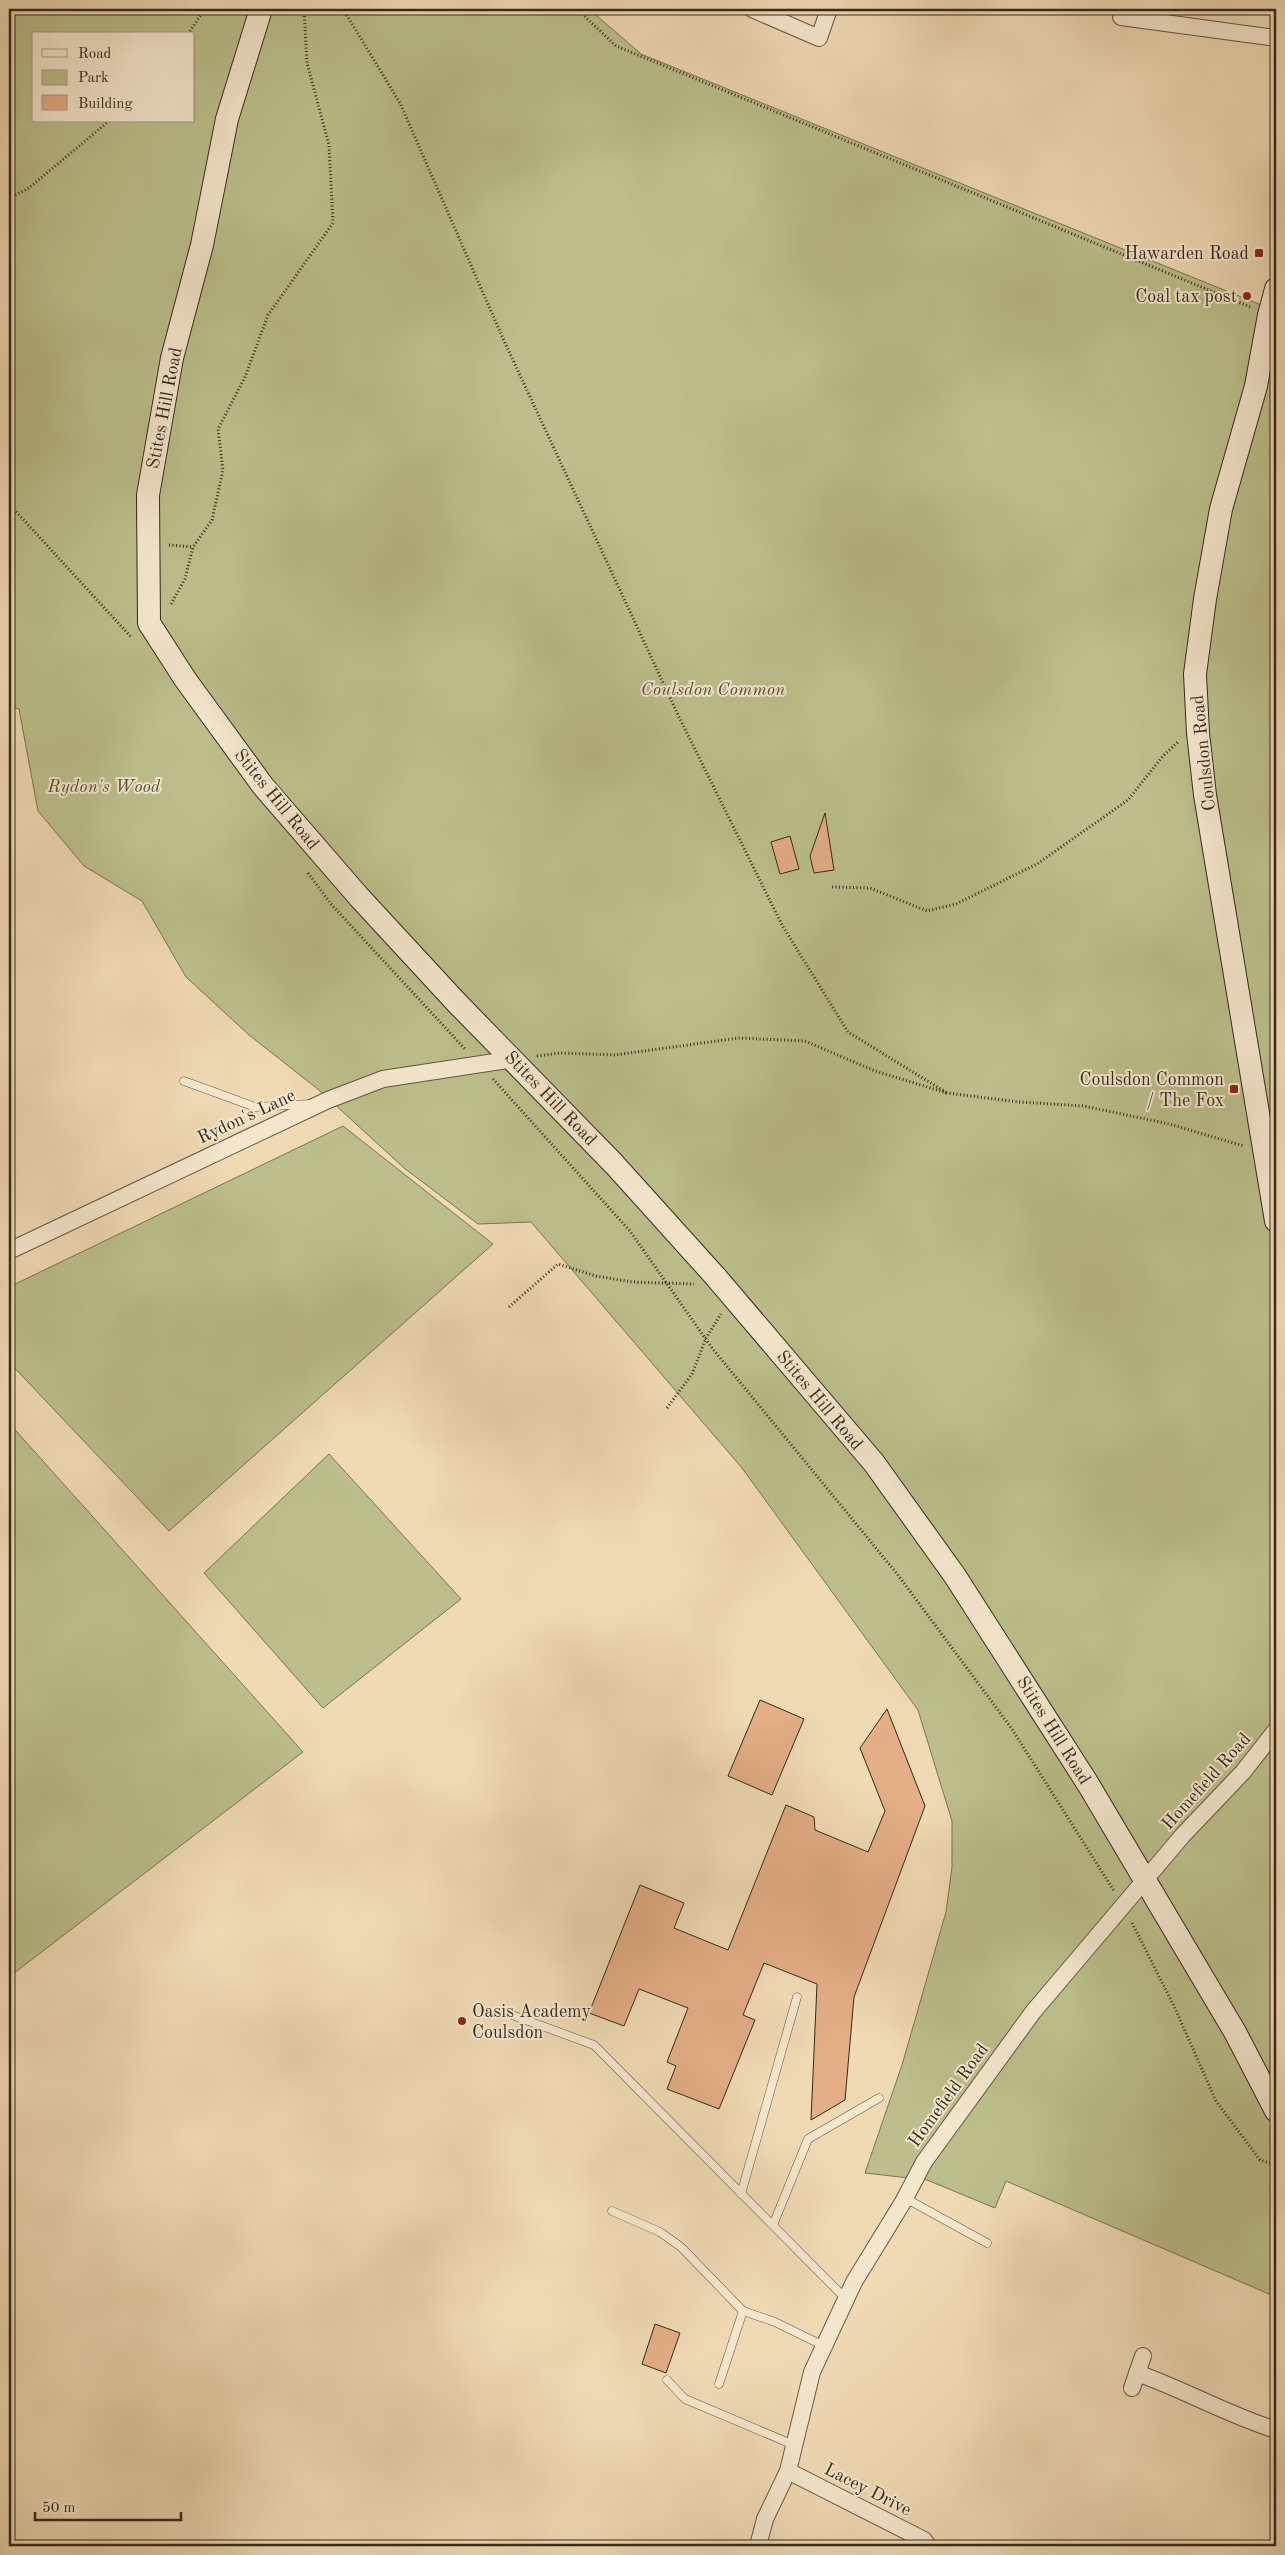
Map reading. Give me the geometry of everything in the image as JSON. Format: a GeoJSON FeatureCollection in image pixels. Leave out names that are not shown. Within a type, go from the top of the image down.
{"type":"FeatureCollection","features":[{"type":"Feature","properties":{"kind":"street","name":"Stites Hill Road"},"geometry":{"type":"LineString","coordinates":[[261,9],[228,119],[202,245],[172,358],[148,495],[149,624],[185,679],[263,786],[372,911],[456,1002],[514,1059],[715,1276],[863,1450],[915,1519],[1026,1685],[1146,1881],[1235,2032],[1276,2111]]}},
{"type":"Feature","properties":{"kind":"street"},"geometry":{"type":"LineString","coordinates":[[752,9],[819,38],[829,9]]}},
{"type":"Feature","properties":{"kind":"street"},"geometry":{"type":"LineString","coordinates":[[1121,17],[1276,38]]}},
{"type":"Feature","properties":{"kind":"street","name":"Coulsdon Road"},"geometry":{"type":"LineString","coordinates":[[1276,289],[1269,315],[1256,386],[1221,509],[1205,599],[1195,674],[1198,733],[1205,795],[1234,976],[1270,1149],[1276,1221]]}},
{"type":"Feature","properties":{"kind":"street","name":"Rydon's Lane"},"geometry":{"type":"LineString","coordinates":[[9,1251],[321,1103],[383,1079],[418,1072],[514,1059]]}},
{"type":"Feature","properties":{"kind":"street","name":"Homefield Road"},"geometry":{"type":"LineString","coordinates":[[758,2546],[765,2520],[788,2472],[812,2372],[846,2299],[924,2162],[1034,2012],[1183,1836],[1243,1772],[1276,1730]]}},
{"type":"Feature","properties":{"kind":"street"},"geometry":{"type":"LineString","coordinates":[[1143,2356],[1135,2381],[1180,2388],[1243,2420],[1276,2430]]}},
{"type":"Feature","properties":{"kind":"street","name":"Lacey Drive"},"geometry":{"type":"LineString","coordinates":[[788,2472],[924,2540],[928,2546]]}},
{"type":"Feature","properties":{"kind":"lane"},"geometry":{"type":"LineString","coordinates":[[184,1082],[255,1107],[321,1103]]}},
{"type":"Feature","properties":{"kind":"lane"},"geometry":{"type":"LineString","coordinates":[[741,2194],[797,1997]]}},
{"type":"Feature","properties":{"kind":"lane"},"geometry":{"type":"LineString","coordinates":[[512,2015],[594,2045],[846,2299]]}},
{"type":"Feature","properties":{"kind":"lane"},"geometry":{"type":"LineString","coordinates":[[773,2225],[803,2145],[808,2139],[878,2098]]}},
{"type":"Feature","properties":{"kind":"lane"},"geometry":{"type":"LineString","coordinates":[[905,2198],[987,2243]]}},
{"type":"Feature","properties":{"kind":"lane"},"geometry":{"type":"LineString","coordinates":[[612,2211],[660,2232],[681,2247],[743,2311],[776,2322],[824,2346]]}},
{"type":"Feature","properties":{"kind":"lane"},"geometry":{"type":"LineString","coordinates":[[719,2384],[743,2311]]}},
{"type":"Feature","properties":{"kind":"lane"},"geometry":{"type":"LineString","coordinates":[[666,2380],[685,2399],[794,2445]]}},
{"type":"Feature","properties":{"kind":"path"},"geometry":{"type":"LineString","coordinates":[[189,32],[205,9]]}},
{"type":"Feature","properties":{"kind":"path"},"geometry":{"type":"LineString","coordinates":[[168,609],[185,579],[193,547],[212,520],[223,470],[218,429],[245,377],[268,315],[333,223],[329,145],[307,63],[304,9]]}},
{"type":"Feature","properties":{"kind":"path"},"geometry":{"type":"LineString","coordinates":[[344,9],[400,102],[505,343],[658,672],[782,925],[848,1032],[947,1093]]}},
{"type":"Feature","properties":{"kind":"path"},"geometry":{"type":"LineString","coordinates":[[563,9],[584,15]]}},
{"type":"Feature","properties":{"kind":"path"},"geometry":{"type":"LineString","coordinates":[[577,9],[616,46],[1269,315]]}},
{"type":"Feature","properties":{"kind":"path"},"geometry":{"type":"LineString","coordinates":[[9,198],[29,188],[108,122]]}},
{"type":"Feature","properties":{"kind":"path"},"geometry":{"type":"LineString","coordinates":[[832,888],[870,888],[927,911],[956,904],[1037,864],[1128,800],[1163,756],[1184,737],[1198,733]]}},
{"type":"Feature","properties":{"kind":"path"},"geometry":{"type":"LineString","coordinates":[[514,1059],[560,1053],[615,1055],[739,1038],[805,1041],[875,1071],[947,1093],[1019,1102],[1084,1106],[1169,1124],[1246,1147],[1270,1149]]}},
{"type":"Feature","properties":{"kind":"path"},"geometry":{"type":"LineString","coordinates":[[480,1064],[630,1231],[706,1338],[898,1575],[1012,1729],[1124,1907],[1174,2006],[1216,2101],[1260,2160],[1276,2165]]}},
{"type":"Feature","properties":{"kind":"path"},"geometry":{"type":"LineString","coordinates":[[509,1306],[558,1264],[614,1279],[667,1284],[690,1284],[715,1276]]}},
{"type":"Feature","properties":{"kind":"path"},"geometry":{"type":"LineString","coordinates":[[666,1408],[692,1374],[706,1338],[720,1316],[736,1301]]}},
{"type":"Feature","properties":{"kind":"green space","name":"Coulsdon Common"},"geometry":{"type":"Polygon","coordinates":[[[9,9],[589,9],[641,54],[1276,311],[1276,2297],[1006,2181],[995,2208],[927,2180],[865,2173],[902,2065],[946,1912],[952,1867],[952,1821],[918,1710],[742,1468],[531,1222],[478,1224],[404,1168],[319,1090],[249,1035],[186,977],[142,901],[84,866],[38,811],[19,709],[9,706],[9,9]]]}},
{"type":"Feature","properties":{"kind":"green space"},"geometry":{"type":"Polygon","coordinates":[[[343,1126],[493,1244],[169,1531],[9,1362],[9,1287],[343,1126]]]}},
{"type":"Feature","properties":{"kind":"green space"},"geometry":{"type":"Polygon","coordinates":[[[9,1423],[303,1752],[9,1977],[9,1423]]]}},
{"type":"Feature","properties":{"kind":"green space"},"geometry":{"type":"Polygon","coordinates":[[[329,1454],[461,1599],[323,1708],[204,1573],[329,1454]]]}},
{"type":"Feature","properties":{"kind":"building"},"geometry":{"type":"Polygon","coordinates":[[[825,813],[834,870],[814,873],[810,856],[825,813]]]}},
{"type":"Feature","properties":{"kind":"building"},"geometry":{"type":"Polygon","coordinates":[[[790,836],[799,869],[780,874],[771,842],[790,836]]]}},
{"type":"Feature","properties":{"kind":"building"},"geometry":{"type":"Polygon","coordinates":[[[760,1700],[804,1719],[772,1795],[728,1776],[760,1700]]]}},
{"type":"Feature","properties":{"kind":"building"},"geometry":{"type":"Polygon","coordinates":[[[887,1709],[925,1806],[854,1997],[845,2100],[811,2120],[817,1984],[764,1963],[743,2015],[755,2020],[719,2109],[667,2089],[676,2066],[667,2062],[688,2008],[639,1989],[624,2026],[589,2013],[640,1885],[684,1903],[674,1928],[728,1950],[786,1805],[814,1817],[815,1830],[868,1852],[885,1811],[860,1748],[887,1709]]]}},
{"type":"Feature","properties":{"kind":"building"},"geometry":{"type":"Polygon","coordinates":[[[655,2324],[680,2333],[666,2373],[642,2364],[655,2324]]]}},
{"type":"Feature","properties":{"kind":"place","name":"Hawarden Road"},"geometry":{"type":"Point","coordinates":[1259,253]}},
{"type":"Feature","properties":{"kind":"place","name":"Coal tax post"},"geometry":{"type":"Point","coordinates":[1247,296]}},
{"type":"Feature","properties":{"kind":"place","name":"Coulsdon Common / The Fox"},"geometry":{"type":"Point","coordinates":[1234,1089]}},
{"type":"Feature","properties":{"kind":"place","name":"Oasis Academy Coulsdon"},"geometry":{"type":"Point","coordinates":[462,2021]}},
{"type":"Feature","properties":{"kind":"park label","name":"Rydon's Wood"},"geometry":{"type":"Point","coordinates":[104,786]}}]}
